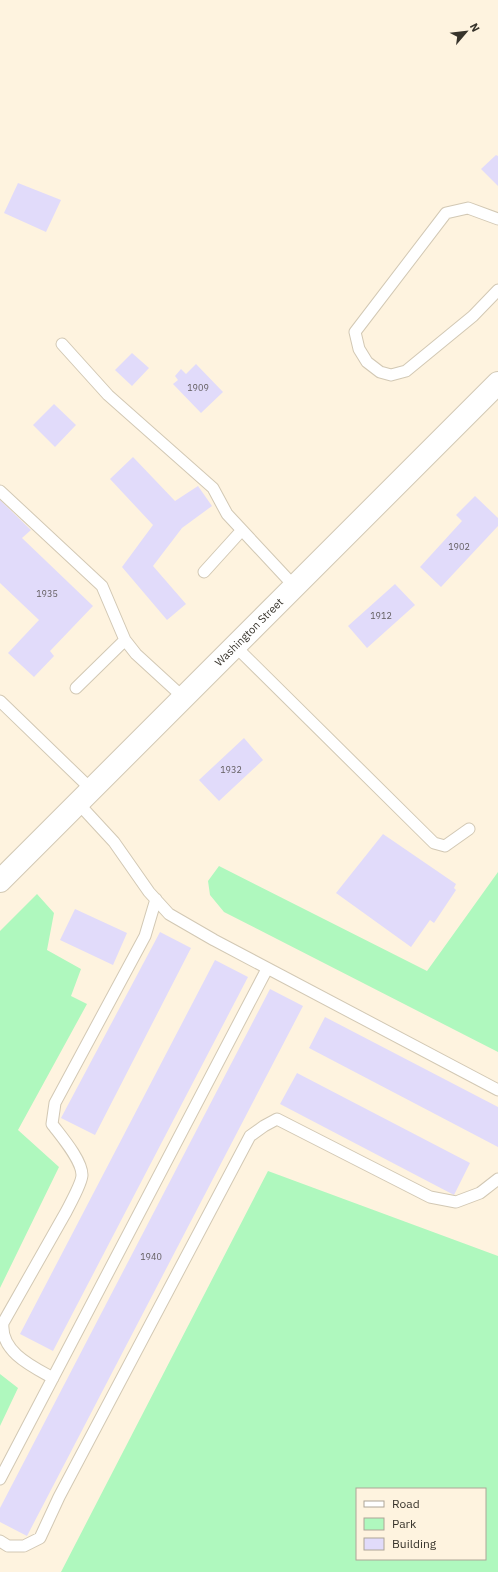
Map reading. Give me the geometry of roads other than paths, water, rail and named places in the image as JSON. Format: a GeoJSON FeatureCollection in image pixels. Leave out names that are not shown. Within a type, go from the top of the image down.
{"type":"FeatureCollection","features":[{"type":"Feature","properties":{"kind":"main road","name":"Washington Street"},"geometry":{"type":"LineString","coordinates":[[0,881],[498,383]]}},
{"type":"Feature","properties":{"kind":"lane"},"geometry":{"type":"LineString","coordinates":[[498,219],[468,208],[446,213],[355,332],[359,349],[367,362],[380,372],[391,374],[406,371],[473,316],[498,290]]}},
{"type":"Feature","properties":{"kind":"lane"},"geometry":{"type":"LineString","coordinates":[[62,344],[108,395],[213,488],[227,514],[295,586]]}},
{"type":"Feature","properties":{"kind":"lane"},"geometry":{"type":"LineString","coordinates":[[0,491],[102,586],[125,640],[136,654],[184,698]]}},
{"type":"Feature","properties":{"kind":"lane"},"geometry":{"type":"LineString","coordinates":[[204,572],[242,530]]}},
{"type":"Feature","properties":{"kind":"lane"},"geometry":{"type":"LineString","coordinates":[[76,688],[125,640]]}},
{"type":"Feature","properties":{"kind":"lane"},"geometry":{"type":"LineString","coordinates":[[235,646],[434,843],[445,846],[469,829]]}},
{"type":"Feature","properties":{"kind":"lane"},"geometry":{"type":"LineString","coordinates":[[0,701],[85,796],[114,842],[156,899],[169,914],[267,969],[498,1090]]}},
{"type":"Feature","properties":{"kind":"lane"},"geometry":{"type":"LineString","coordinates":[[53,1378],[23,1361],[8,1346],[2,1332],[3,1324],[66,1212],[76,1193],[82,1175],[78,1160],[67,1142],[52,1124],[55,1103],[145,936],[156,899]]}},
{"type":"Feature","properties":{"kind":"lane"},"geometry":{"type":"LineString","coordinates":[[0,1479],[267,969]]}},
{"type":"Feature","properties":{"kind":"lane"},"geometry":{"type":"LineString","coordinates":[[0,1541],[8,1546],[24,1546],[40,1538],[63,1490],[250,1136],[277,1119],[430,1197],[456,1202],[480,1193],[498,1179]]}}]}
